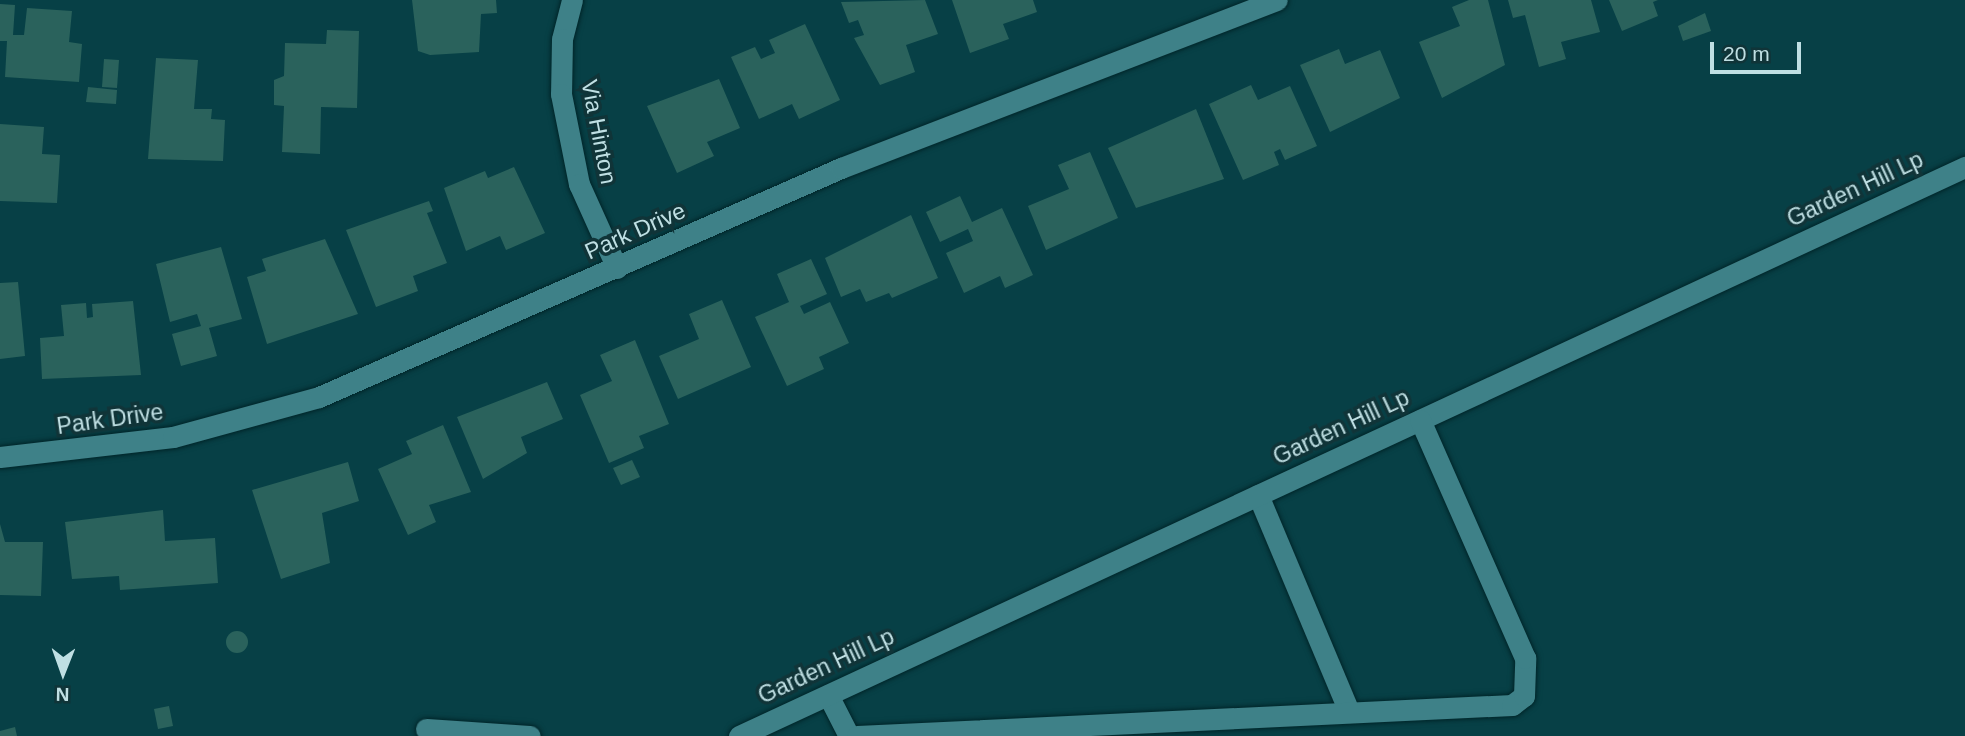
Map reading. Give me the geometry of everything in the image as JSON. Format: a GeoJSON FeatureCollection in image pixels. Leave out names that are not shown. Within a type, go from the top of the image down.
{"type":"FeatureCollection","features":[{"type":"Feature","properties":{"kind":"street","name":"Via Hinton"},"geometry":{"type":"LineString","coordinates":[[572,0],[562,39],[561,94],[579,184],[617,268]]}},
{"type":"Feature","properties":{"kind":"street","name":"Park Drive"},"geometry":{"type":"LineString","coordinates":[[0,457],[173,437],[319,397],[841,168],[1264,3]]}},
{"type":"Feature","properties":{"kind":"street","name":"Garden Hill Lp"},"geometry":{"type":"LineString","coordinates":[[739,736],[1965,167]]}},
{"type":"Feature","properties":{"kind":"street"},"geometry":{"type":"LineString","coordinates":[[857,736],[1512,705],[1524,696],[1525,658],[1420,419]]}},
{"type":"Feature","properties":{"kind":"street"},"geometry":{"type":"LineString","coordinates":[[1258,495],[1349,712]]}},
{"type":"Feature","properties":{"kind":"street"},"geometry":{"type":"LineString","coordinates":[[828,695],[849,736]]}},
{"type":"Feature","properties":{"kind":"street"},"geometry":{"type":"LineString","coordinates":[[426,729],[530,736]]}},
{"type":"Feature","properties":{"kind":"building"},"geometry":{"type":"Polygon","coordinates":[[[412,0],[496,0],[497,13],[481,14],[479,52],[430,55],[418,51],[412,0]]]}},
{"type":"Feature","properties":{"kind":"building"},"geometry":{"type":"Polygon","coordinates":[[[925,0],[938,34],[906,45],[915,72],[880,85],[854,38],[864,35],[858,20],[849,23],[841,2],[925,0]]]}},
{"type":"Feature","properties":{"kind":"building"},"geometry":{"type":"Polygon","coordinates":[[[952,0],[1033,0],[1037,12],[1003,24],[1009,39],[970,53],[952,0]]]}},
{"type":"Feature","properties":{"kind":"building"},"geometry":{"type":"Polygon","coordinates":[[[1469,0],[1488,0],[1505,65],[1442,98],[1419,42],[1460,26],[1452,7],[1469,0]]]}},
{"type":"Feature","properties":{"kind":"building"},"geometry":{"type":"Polygon","coordinates":[[[1508,0],[1591,0],[1600,32],[1561,42],[1566,59],[1539,67],[1525,15],[1513,18],[1508,0]]]}},
{"type":"Feature","properties":{"kind":"building"},"geometry":{"type":"Polygon","coordinates":[[[1609,0],[1658,0],[1653,2],[1658,16],[1622,31],[1609,0]]]}},
{"type":"Feature","properties":{"kind":"building"},"geometry":{"type":"Polygon","coordinates":[[[0,4],[15,5],[13,35],[24,35],[27,8],[72,11],[69,42],[82,44],[79,82],[5,77],[7,41],[0,41],[0,4]]]}},
{"type":"Feature","properties":{"kind":"building"},"geometry":{"type":"Polygon","coordinates":[[[1705,13],[1711,31],[1683,41],[1678,26],[1705,13]]]}},
{"type":"Feature","properties":{"kind":"building"},"geometry":{"type":"Polygon","coordinates":[[[805,24],[840,100],[799,119],[792,104],[759,119],[731,57],[755,47],[761,59],[775,53],[769,40],[805,24]]]}},
{"type":"Feature","properties":{"kind":"building"},"geometry":{"type":"Polygon","coordinates":[[[327,30],[359,31],[357,108],[321,107],[320,154],[282,152],[284,106],[274,105],[274,80],[284,76],[285,43],[326,44],[327,30]]]}},
{"type":"Feature","properties":{"kind":"building"},"geometry":{"type":"Polygon","coordinates":[[[1339,49],[1345,64],[1380,50],[1400,98],[1330,132],[1300,65],[1339,49]]]}},
{"type":"Feature","properties":{"kind":"building"},"geometry":{"type":"Polygon","coordinates":[[[156,58],[198,60],[194,109],[212,109],[211,119],[225,120],[223,161],[148,159],[156,58]]]}},
{"type":"Feature","properties":{"kind":"building"},"geometry":{"type":"Polygon","coordinates":[[[104,59],[119,60],[117,88],[102,87],[104,59]]]}},
{"type":"Feature","properties":{"kind":"building"},"geometry":{"type":"Polygon","coordinates":[[[719,79],[740,128],[707,142],[714,156],[677,173],[647,106],[719,79]]]}},
{"type":"Feature","properties":{"kind":"building"},"geometry":{"type":"Polygon","coordinates":[[[1251,85],[1258,100],[1290,86],[1317,146],[1285,160],[1280,149],[1274,152],[1279,165],[1243,180],[1209,104],[1251,85]]]}},
{"type":"Feature","properties":{"kind":"building"},"geometry":{"type":"Polygon","coordinates":[[[88,87],[117,90],[116,104],[86,102],[88,87]]]}},
{"type":"Feature","properties":{"kind":"building"},"geometry":{"type":"Polygon","coordinates":[[[1196,109],[1224,179],[1136,208],[1108,148],[1196,109]]]}},
{"type":"Feature","properties":{"kind":"building"},"geometry":{"type":"Polygon","coordinates":[[[0,124],[44,127],[42,154],[60,155],[57,203],[0,201],[0,124]]]}},
{"type":"Feature","properties":{"kind":"building"},"geometry":{"type":"Polygon","coordinates":[[[1090,152],[1118,218],[1046,250],[1028,206],[1069,189],[1058,165],[1090,152]]]}},
{"type":"Feature","properties":{"kind":"building"},"geometry":{"type":"Polygon","coordinates":[[[514,167],[545,233],[506,250],[500,236],[466,251],[444,188],[485,171],[488,178],[514,167]]]}},
{"type":"Feature","properties":{"kind":"building"},"geometry":{"type":"Polygon","coordinates":[[[960,196],[972,222],[1002,208],[1033,275],[1005,288],[1000,276],[964,293],[946,253],[973,241],[968,229],[940,242],[926,212],[960,196]]]}},
{"type":"Feature","properties":{"kind":"building"},"geometry":{"type":"Polygon","coordinates":[[[429,201],[433,211],[427,213],[447,263],[413,276],[418,291],[376,307],[346,230],[429,201]]]}},
{"type":"Feature","properties":{"kind":"building"},"geometry":{"type":"Polygon","coordinates":[[[911,215],[938,278],[892,298],[889,293],[866,302],[860,289],[841,297],[825,258],[911,215]]]}},
{"type":"Feature","properties":{"kind":"building"},"geometry":{"type":"Polygon","coordinates":[[[325,239],[358,314],[267,344],[247,277],[266,271],[262,259],[325,239]]]}},
{"type":"Feature","properties":{"kind":"building"},"geometry":{"type":"Polygon","coordinates":[[[221,247],[242,319],[209,328],[217,356],[181,366],[172,334],[201,326],[197,314],[170,322],[156,264],[221,247]]]}},
{"type":"Feature","properties":{"kind":"building"},"geometry":{"type":"Polygon","coordinates":[[[811,259],[827,294],[800,306],[804,314],[830,302],[849,343],[819,357],[824,369],[787,386],[755,317],[789,302],[777,274],[811,259]]]}},
{"type":"Feature","properties":{"kind":"building"},"geometry":{"type":"Polygon","coordinates":[[[18,282],[25,356],[0,359],[0,283],[18,282]]]}},
{"type":"Feature","properties":{"kind":"building"},"geometry":{"type":"Polygon","coordinates":[[[722,300],[751,367],[678,399],[659,356],[699,339],[689,314],[722,300]]]}},
{"type":"Feature","properties":{"kind":"building"},"geometry":{"type":"Polygon","coordinates":[[[133,301],[141,375],[42,379],[40,338],[64,336],[61,305],[86,303],[87,318],[93,317],[92,304],[133,301]]]}},
{"type":"Feature","properties":{"kind":"building"},"geometry":{"type":"Polygon","coordinates":[[[635,340],[669,424],[639,436],[644,448],[609,463],[580,395],[612,381],[600,355],[635,340]]]}},
{"type":"Feature","properties":{"kind":"building"},"geometry":{"type":"Polygon","coordinates":[[[547,382],[563,419],[521,437],[527,453],[483,479],[457,417],[547,382]]]}},
{"type":"Feature","properties":{"kind":"building"},"geometry":{"type":"Polygon","coordinates":[[[443,425],[471,492],[429,505],[436,522],[408,535],[378,469],[412,454],[406,441],[443,425]]]}},
{"type":"Feature","properties":{"kind":"building"},"geometry":{"type":"Polygon","coordinates":[[[632,460],[640,477],[621,485],[613,468],[632,460]]]}},
{"type":"Feature","properties":{"kind":"building"},"geometry":{"type":"Polygon","coordinates":[[[348,462],[359,501],[322,513],[330,563],[281,579],[252,490],[348,462]]]}},
{"type":"Feature","properties":{"kind":"building"},"geometry":{"type":"Polygon","coordinates":[[[163,510],[165,541],[215,538],[218,583],[120,590],[119,576],[72,579],[65,522],[163,510]]]}},
{"type":"Feature","properties":{"kind":"building"},"geometry":{"type":"Polygon","coordinates":[[[0,524],[5,542],[43,542],[41,596],[0,595],[0,524]]]}},
{"type":"Feature","properties":{"kind":"building"},"geometry":{"type":"Polygon","coordinates":[[[237,631],[245,634],[248,642],[245,650],[237,653],[229,650],[226,642],[229,634],[237,631]]]}},
{"type":"Feature","properties":{"kind":"building"},"geometry":{"type":"Polygon","coordinates":[[[169,706],[173,726],[158,729],[154,709],[169,706]]]}},
{"type":"Feature","properties":{"kind":"building"},"geometry":{"type":"Polygon","coordinates":[[[15,727],[17,736],[0,736],[0,731],[15,727]]]}}]}
